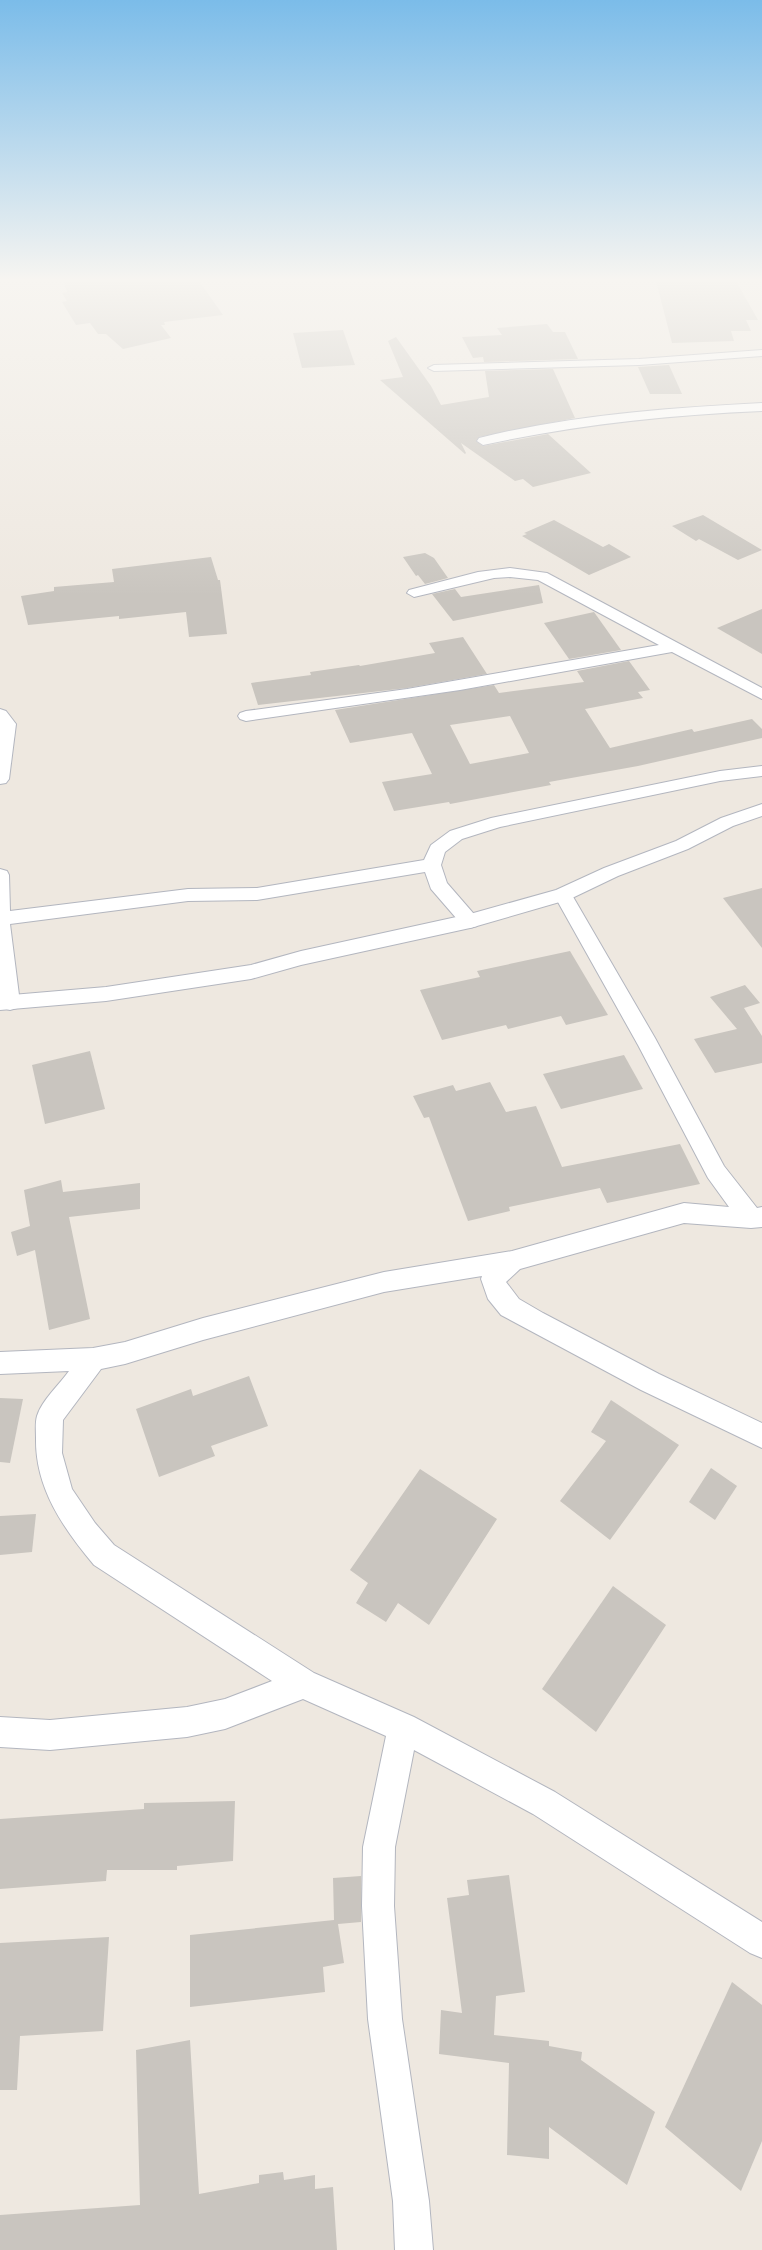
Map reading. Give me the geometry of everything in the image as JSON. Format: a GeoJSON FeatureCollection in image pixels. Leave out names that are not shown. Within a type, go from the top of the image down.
{"type":"FeatureCollection","features":[{"type":"Feature","properties":{"kind":"street"},"geometry":{"type":"LineString","coordinates":[[483,441],[577,424],[662,413],[762,408]]}},
{"type":"Feature","properties":{"kind":"street"},"geometry":{"type":"LineString","coordinates":[[414,593],[484,575],[531,573],[542,576],[762,694]]}},
{"type":"Feature","properties":{"kind":"street"},"geometry":{"type":"LineString","coordinates":[[246,716],[337,705],[493,681],[673,647]]}},
{"type":"Feature","properties":{"kind":"street"},"geometry":{"type":"LineString","coordinates":[[0,714],[8,724],[0,779]]}},
{"type":"Feature","properties":{"kind":"street"},"geometry":{"type":"LineString","coordinates":[[470,921],[438,885],[432,865],[436,849],[456,835],[496,822],[720,776],[762,771]]}},
{"type":"Feature","properties":{"kind":"street"},"geometry":{"type":"LineString","coordinates":[[0,923],[5,1003],[186,984],[251,972],[301,958],[470,921],[563,895],[612,872],[682,845],[727,822],[762,810]]}},
{"type":"Feature","properties":{"kind":"street"},"geometry":{"type":"LineString","coordinates":[[0,919],[172,896],[257,894],[432,865]]}},
{"type":"Feature","properties":{"kind":"street"},"geometry":{"type":"LineString","coordinates":[[0,875],[0,914]]}},
{"type":"Feature","properties":{"kind":"street"},"geometry":{"type":"LineString","coordinates":[[563,895],[648,1044],[716,1172],[756,1218]]}},
{"type":"Feature","properties":{"kind":"street"},"geometry":{"type":"LineString","coordinates":[[0,1363],[93,1359],[125,1353],[203,1329],[384,1282],[512,1261],[684,1213],[756,1218]]}},
{"type":"Feature","properties":{"kind":"street"},"geometry":{"type":"LineString","coordinates":[[512,1261],[493,1279],[497,1292],[510,1307],[534,1322],[762,1436]]}},
{"type":"Feature","properties":{"kind":"street"},"geometry":{"type":"LineString","coordinates":[[93,1359],[50,1417],[49,1454],[60,1495],[85,1533],[104,1555],[145,1580],[303,1684],[403,1728],[544,1804],[762,1941]]}},
{"type":"Feature","properties":{"kind":"street"},"geometry":{"type":"LineString","coordinates":[[0,1732],[50,1735],[187,1722],[225,1714],[303,1684]]}},
{"type":"Feature","properties":{"kind":"street"},"geometry":{"type":"LineString","coordinates":[[403,1728],[379,1847],[378,1906],[385,2019],[411,2201],[414,2250]]}},
{"type":"Feature","properties":{"kind":"building"},"geometry":{"type":"Polygon","coordinates":[[[387,386],[431,386],[441,405],[489,397],[487,386],[561,386],[575,418],[479,437],[476,441],[483,446],[548,434],[591,473],[533,487],[523,479],[515,481],[461,443],[466,453],[465,454],[387,386]]]}},
{"type":"Feature","properties":{"kind":"building"},"geometry":{"type":"Polygon","coordinates":[[[646,386],[678,386],[682,394],[650,394],[646,386]]]}},
{"type":"Feature","properties":{"kind":"building"},"geometry":{"type":"Polygon","coordinates":[[[703,515],[762,550],[738,560],[699,539],[696,541],[672,526],[703,515]]]}},
{"type":"Feature","properties":{"kind":"building"},"geometry":{"type":"Polygon","coordinates":[[[554,520],[603,547],[609,544],[631,557],[589,575],[522,536],[527,534],[524,533],[554,520]]]}},
{"type":"Feature","properties":{"kind":"building"},"geometry":{"type":"Polygon","coordinates":[[[425,553],[434,558],[448,578],[425,584],[418,575],[416,576],[403,557],[425,553]]]}},
{"type":"Feature","properties":{"kind":"building"},"geometry":{"type":"Polygon","coordinates":[[[211,557],[218,580],[220,580],[227,634],[189,637],[186,612],[119,619],[119,616],[28,625],[21,596],[54,591],[54,587],[114,582],[112,569],[211,557]]]}},
{"type":"Feature","properties":{"kind":"building"},"geometry":{"type":"Polygon","coordinates":[[[539,585],[543,603],[453,621],[432,594],[455,589],[461,597],[539,585]]]}},
{"type":"Feature","properties":{"kind":"building"},"geometry":{"type":"Polygon","coordinates":[[[762,609],[762,654],[717,628],[762,609]]]}},
{"type":"Feature","properties":{"kind":"building"},"geometry":{"type":"Polygon","coordinates":[[[594,612],[621,650],[569,659],[544,623],[594,612]]]}},
{"type":"Feature","properties":{"kind":"building"},"geometry":{"type":"Polygon","coordinates":[[[463,637],[487,674],[407,688],[258,705],[251,683],[311,675],[310,672],[360,666],[435,653],[429,643],[463,637]]]}},
{"type":"Feature","properties":{"kind":"building"},"geometry":{"type":"Polygon","coordinates":[[[629,661],[650,690],[638,692],[643,698],[585,709],[610,748],[692,729],[694,732],[752,719],[762,729],[762,738],[638,766],[549,782],[551,785],[450,804],[449,802],[394,811],[382,782],[432,774],[412,733],[350,743],[335,710],[494,685],[499,693],[584,682],[577,671],[629,661]],[[510,716],[450,725],[470,764],[529,753],[510,716]]]}},
{"type":"Feature","properties":{"kind":"building"},"geometry":{"type":"Polygon","coordinates":[[[762,888],[762,948],[723,898],[762,888]]]}},
{"type":"Feature","properties":{"kind":"building"},"geometry":{"type":"Polygon","coordinates":[[[570,951],[608,1015],[566,1025],[561,1016],[508,1029],[506,1025],[442,1040],[420,990],[480,977],[477,971],[570,951]]]}},
{"type":"Feature","properties":{"kind":"building"},"geometry":{"type":"Polygon","coordinates":[[[745,985],[760,1003],[744,1008],[762,1036],[762,1063],[715,1073],[694,1039],[737,1029],[710,997],[745,985]]]}},
{"type":"Feature","properties":{"kind":"building"},"geometry":{"type":"Polygon","coordinates":[[[90,1051],[105,1109],[45,1124],[32,1065],[90,1051]]]}},
{"type":"Feature","properties":{"kind":"building"},"geometry":{"type":"Polygon","coordinates":[[[624,1055],[643,1089],[561,1109],[543,1074],[624,1055]]]}},
{"type":"Feature","properties":{"kind":"building"},"geometry":{"type":"Polygon","coordinates":[[[490,1082],[506,1112],[536,1106],[562,1167],[680,1144],[700,1184],[607,1203],[600,1188],[509,1207],[510,1211],[468,1221],[429,1117],[424,1118],[413,1096],[453,1085],[456,1091],[490,1082]]]}},
{"type":"Feature","properties":{"kind":"building"},"geometry":{"type":"Polygon","coordinates":[[[61,1180],[63,1192],[140,1183],[140,1209],[69,1217],[90,1319],[49,1330],[35,1250],[17,1256],[11,1232],[30,1226],[24,1190],[61,1180]]]}},
{"type":"Feature","properties":{"kind":"building"},"geometry":{"type":"Polygon","coordinates":[[[249,1376],[268,1426],[211,1446],[215,1456],[159,1477],[136,1409],[191,1389],[193,1396],[249,1376]]]}},
{"type":"Feature","properties":{"kind":"building"},"geometry":{"type":"Polygon","coordinates":[[[0,1398],[23,1399],[10,1463],[0,1462],[0,1398]]]}},
{"type":"Feature","properties":{"kind":"building"},"geometry":{"type":"Polygon","coordinates":[[[611,1400],[679,1445],[610,1540],[560,1501],[606,1441],[591,1432],[611,1400]]]}},
{"type":"Feature","properties":{"kind":"building"},"geometry":{"type":"Polygon","coordinates":[[[711,1468],[737,1486],[715,1520],[689,1502],[711,1468]]]}},
{"type":"Feature","properties":{"kind":"building"},"geometry":{"type":"Polygon","coordinates":[[[420,1469],[497,1519],[429,1625],[398,1603],[386,1622],[356,1603],[368,1583],[350,1570],[420,1469]]]}},
{"type":"Feature","properties":{"kind":"building"},"geometry":{"type":"Polygon","coordinates":[[[36,1514],[32,1552],[0,1555],[0,1516],[36,1514]]]}},
{"type":"Feature","properties":{"kind":"building"},"geometry":{"type":"Polygon","coordinates":[[[613,1586],[666,1625],[596,1732],[542,1689],[613,1586]]]}},
{"type":"Feature","properties":{"kind":"building"},"geometry":{"type":"Polygon","coordinates":[[[235,1801],[233,1861],[177,1866],[177,1870],[107,1870],[106,1881],[0,1889],[0,1819],[144,1809],[144,1803],[235,1801]]]}},
{"type":"Feature","properties":{"kind":"building"},"geometry":{"type":"Polygon","coordinates":[[[509,1875],[525,1992],[496,1996],[494,2035],[549,2041],[549,2046],[582,2052],[581,2060],[655,2112],[627,2185],[549,2127],[549,2159],[507,2155],[509,2063],[439,2054],[441,2010],[462,2013],[447,1898],[469,1895],[467,1880],[509,1875]]]}},
{"type":"Feature","properties":{"kind":"building"},"geometry":{"type":"Polygon","coordinates":[[[361,1876],[361,1922],[338,1924],[344,1963],[323,1967],[325,1992],[190,2007],[190,1935],[334,1920],[333,1878],[361,1876]]]}},
{"type":"Feature","properties":{"kind":"building"},"geometry":{"type":"Polygon","coordinates":[[[109,1937],[103,2031],[20,2036],[17,2090],[0,2090],[0,1943],[109,1937]]]}},
{"type":"Feature","properties":{"kind":"building"},"geometry":{"type":"Polygon","coordinates":[[[732,1982],[762,2005],[762,2141],[741,2191],[665,2127],[732,1982]]]}},
{"type":"Feature","properties":{"kind":"building"},"geometry":{"type":"Polygon","coordinates":[[[190,2040],[199,2194],[259,2183],[259,2175],[283,2172],[284,2180],[315,2175],[315,2189],[333,2187],[337,2250],[0,2250],[0,2215],[140,2205],[136,2050],[190,2040]]]}}]}
